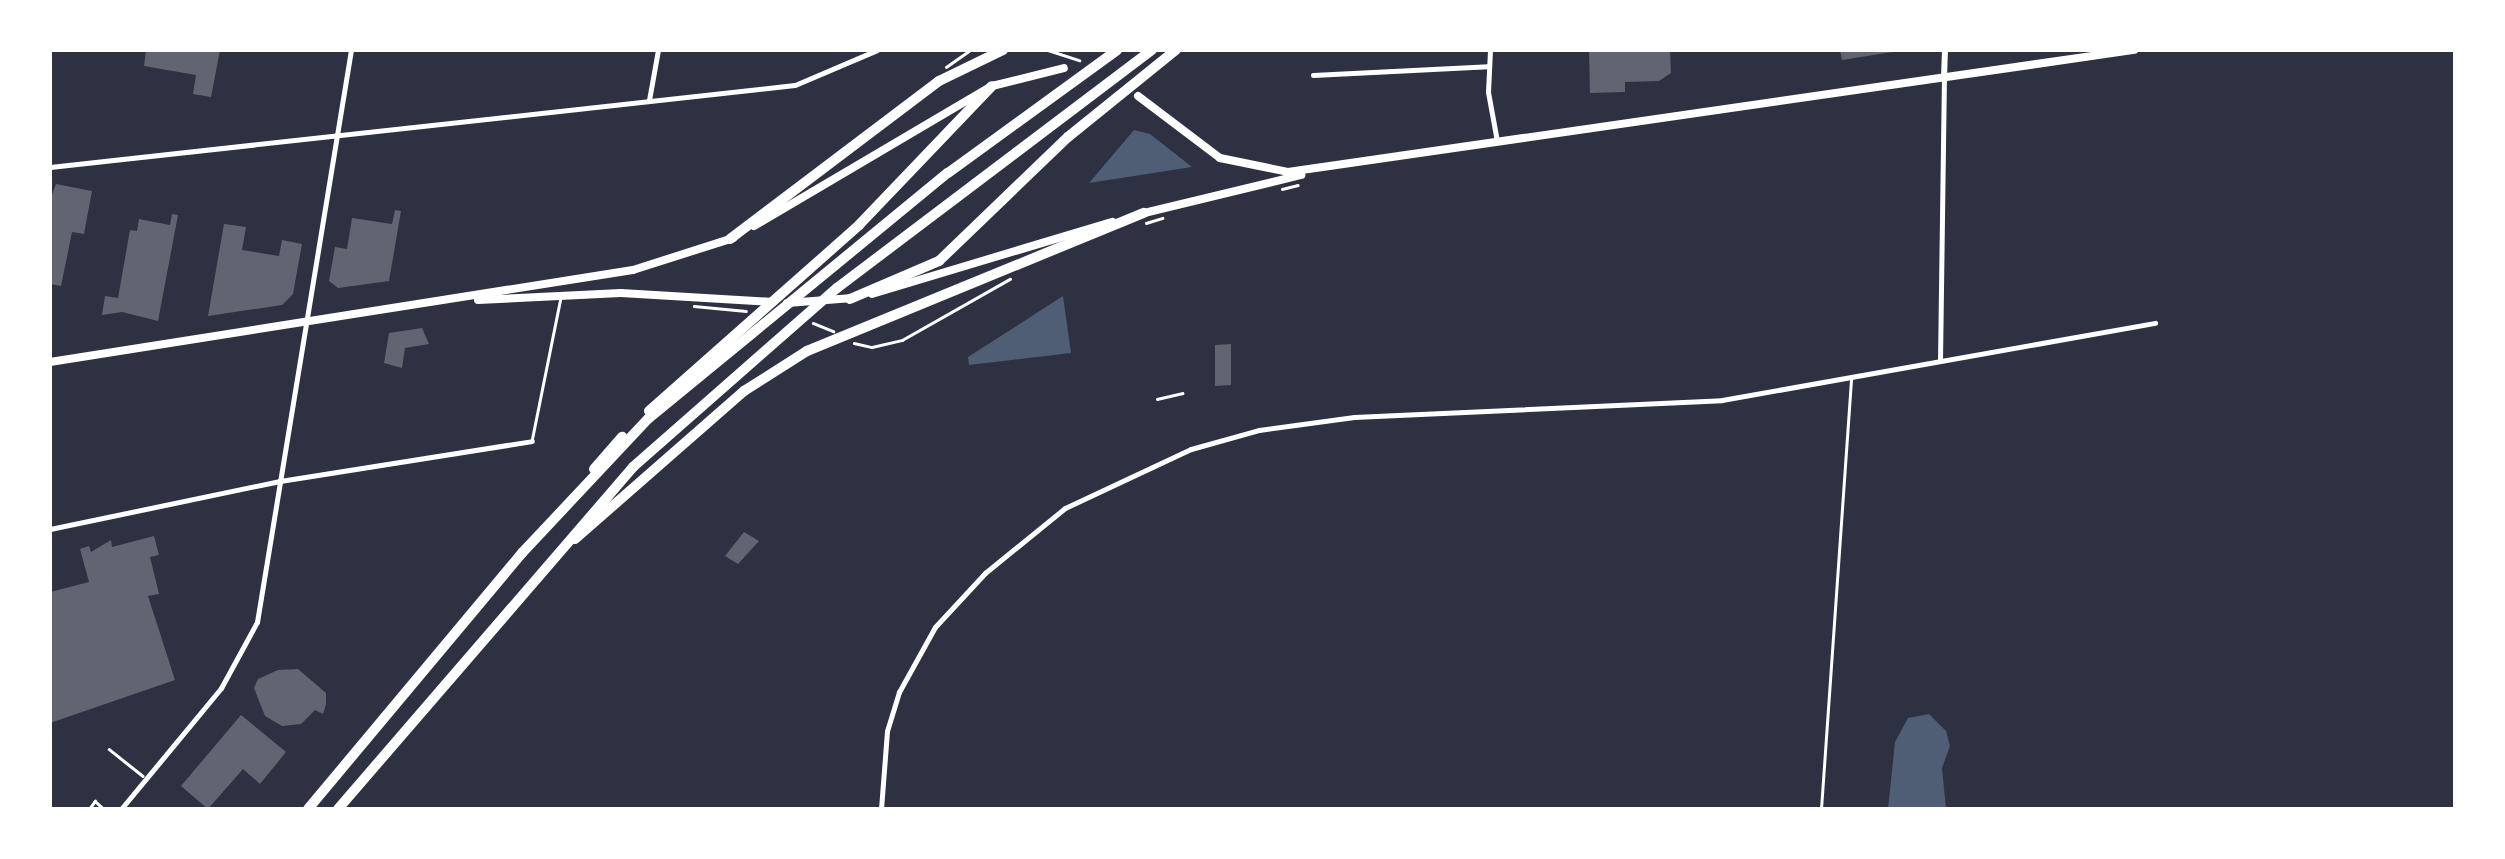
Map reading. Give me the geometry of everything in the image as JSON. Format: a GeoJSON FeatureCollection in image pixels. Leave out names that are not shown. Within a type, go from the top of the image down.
{"type":"FeatureCollection","features":[{"type":"Feature","properties":{"kind":"highway"},"geometry":{"type":"LineString","coordinates":[[730,239],[939,81],[1003,50]]}},
{"type":"Feature","properties":{"kind":"highway"},"geometry":{"type":"LineString","coordinates":[[308,809],[575,496],[648,419],[763,317],[1117,50]]}},
{"type":"Feature","properties":{"kind":"highway"},"geometry":{"type":"LineString","coordinates":[[338,809],[554,555],[634,468],[836,288],[1152,50]]}},
{"type":"Feature","properties":{"kind":"highway"},"geometry":{"type":"LineString","coordinates":[[850,299],[939,261],[1068,137],[1176,50]]}},
{"type":"Feature","properties":{"kind":"highway"},"geometry":{"type":"LineString","coordinates":[[575,496],[602,456],[743,321],[859,225],[992,86]]}},
{"type":"Feature","properties":{"kind":"highway"},"geometry":{"type":"LineString","coordinates":[[554,555],[744,392],[807,350],[1144,213]]}},
{"type":"Feature","properties":{"kind":"main road"},"geometry":{"type":"LineString","coordinates":[[443,302],[561,294],[800,304],[850,299],[1144,213],[1335,168],[2134,50]]}},
{"type":"Feature","properties":{"kind":"main road"},"geometry":{"type":"LineString","coordinates":[[50,362],[443,302],[677,260],[730,239],[992,86],[1064,68]]}},
{"type":"Feature","properties":{"kind":"main road"},"geometry":{"type":"LineString","coordinates":[[1138,96],[1231,162],[1288,172],[1335,168]]}},
{"type":"Feature","properties":{"kind":"street"},"geometry":{"type":"LineString","coordinates":[[121,809],[221,688],[250,642],[351,50]]}},
{"type":"Feature","properties":{"kind":"street"},"geometry":{"type":"LineString","coordinates":[[649,100],[658,50]]}},
{"type":"Feature","properties":{"kind":"street"},"geometry":{"type":"LineString","coordinates":[[50,166],[794,85],[876,50]]}},
{"type":"Feature","properties":{"kind":"street"},"geometry":{"type":"LineString","coordinates":[[1490,50],[1488,66],[1497,142]]}},
{"type":"Feature","properties":{"kind":"street"},"geometry":{"type":"LineString","coordinates":[[1940,361],[1945,50]]}},
{"type":"Feature","properties":{"kind":"street"},"geometry":{"type":"LineString","coordinates":[[1313,75],[1488,66]]}},
{"type":"Feature","properties":{"kind":"street"},"geometry":{"type":"LineString","coordinates":[[881,809],[887,732],[935,627],[1032,533],[1134,472],[1212,442],[1307,422],[1677,406],[2155,323]]}},
{"type":"Feature","properties":{"kind":"street"},"geometry":{"type":"LineString","coordinates":[[50,529],[280,482],[532,440]]}},
{"type":"Feature","properties":{"kind":"lane"},"geometry":{"type":"LineString","coordinates":[[532,440],[561,294]]}},
{"type":"Feature","properties":{"kind":"lane"},"geometry":{"type":"LineString","coordinates":[[1821,809],[1851,378]]}},
{"type":"Feature","properties":{"kind":"lane"},"geometry":{"type":"LineString","coordinates":[[1157,399],[1182,393]]}},
{"type":"Feature","properties":{"kind":"lane"},"geometry":{"type":"LineString","coordinates":[[110,749],[146,778]]}},
{"type":"Feature","properties":{"kind":"lane"},"geometry":{"type":"LineString","coordinates":[[88,809],[95,802],[104,809]]}},
{"type":"Feature","properties":{"kind":"path"},"geometry":{"type":"LineString","coordinates":[[939,72],[970,50]]}},
{"type":"Feature","properties":{"kind":"path"},"geometry":{"type":"LineString","coordinates":[[1048,50],[1079,60]]}},
{"type":"Feature","properties":{"kind":"path"},"geometry":{"type":"LineString","coordinates":[[1268,192],[1312,178]]}},
{"type":"Feature","properties":{"kind":"path"},"geometry":{"type":"LineString","coordinates":[[1134,227],[1166,217]]}},
{"type":"Feature","properties":{"kind":"path"},"geometry":{"type":"LineString","coordinates":[[854,343],[872,347],[902,340],[1011,278]]}},
{"type":"Feature","properties":{"kind":"path"},"geometry":{"type":"LineString","coordinates":[[681,305],[763,317]]}},
{"type":"Feature","properties":{"kind":"path"},"geometry":{"type":"LineString","coordinates":[[797,322],[834,332]]}},
{"type":"Feature","properties":{"kind":"water"},"geometry":{"type":"Polygon","coordinates":[[[1134,130],[1150,134],[1192,167],[1089,183],[1134,130]]]}},
{"type":"Feature","properties":{"kind":"water"},"geometry":{"type":"Polygon","coordinates":[[[1063,296],[1071,353],[969,365],[968,357],[1063,296]]]}},
{"type":"Feature","properties":{"kind":"water"},"geometry":{"type":"Polygon","coordinates":[[[1929,714],[1946,731],[1950,746],[1942,768],[1946,809],[1888,809],[1895,742],[1908,718],[1929,714]]]}},
{"type":"Feature","properties":{"kind":"building"},"geometry":{"type":"Polygon","coordinates":[[[146,50],[220,50],[211,97],[193,94],[196,75],[144,66],[146,50]]]}},
{"type":"Feature","properties":{"kind":"building"},"geometry":{"type":"Polygon","coordinates":[[[1589,50],[1670,50],[1671,73],[1659,81],[1625,82],[1625,92],[1590,93],[1589,50]]]}},
{"type":"Feature","properties":{"kind":"building"},"geometry":{"type":"Polygon","coordinates":[[[1840,50],[1892,50],[1892,52],[1842,60],[1840,50]]]}},
{"type":"Feature","properties":{"kind":"building"},"geometry":{"type":"Polygon","coordinates":[[[56,184],[92,191],[84,234],[72,232],[61,286],[50,284],[50,200],[56,184]]]}},
{"type":"Feature","properties":{"kind":"building"},"geometry":{"type":"Polygon","coordinates":[[[395,210],[401,211],[389,281],[338,288],[329,281],[335,247],[347,249],[352,218],[392,224],[395,210]]]}},
{"type":"Feature","properties":{"kind":"building"},"geometry":{"type":"Polygon","coordinates":[[[172,214],[178,215],[158,321],[122,312],[102,315],[105,296],[118,298],[130,230],[137,231],[139,219],[170,225],[172,214]]]}},
{"type":"Feature","properties":{"kind":"building"},"geometry":{"type":"Polygon","coordinates":[[[224,224],[246,227],[242,250],[279,256],[282,240],[302,244],[293,294],[282,305],[208,316],[224,224]]]}},
{"type":"Feature","properties":{"kind":"building"},"geometry":{"type":"Polygon","coordinates":[[[422,328],[429,344],[405,348],[402,368],[384,363],[389,333],[422,328]]]}},
{"type":"Feature","properties":{"kind":"building"},"geometry":{"type":"Polygon","coordinates":[[[1231,344],[1231,385],[1215,386],[1215,345],[1231,344]]]}},
{"type":"Feature","properties":{"kind":"building"},"geometry":{"type":"Polygon","coordinates":[[[744,532],[759,541],[738,564],[725,556],[744,532]]]}},
{"type":"Feature","properties":{"kind":"building"},"geometry":{"type":"Polygon","coordinates":[[[154,536],[159,555],[150,557],[159,594],[148,596],[175,680],[50,723],[50,592],[89,582],[80,549],[89,546],[91,552],[111,540],[112,547],[154,536]]]}},
{"type":"Feature","properties":{"kind":"building"},"geometry":{"type":"Polygon","coordinates":[[[298,669],[326,693],[326,704],[323,714],[315,710],[301,724],[282,726],[265,716],[254,688],[258,679],[278,670],[298,669]]]}},
{"type":"Feature","properties":{"kind":"building"},"geometry":{"type":"Polygon","coordinates":[[[241,715],[286,752],[260,784],[243,769],[208,809],[181,786],[241,715]]]}}]}
